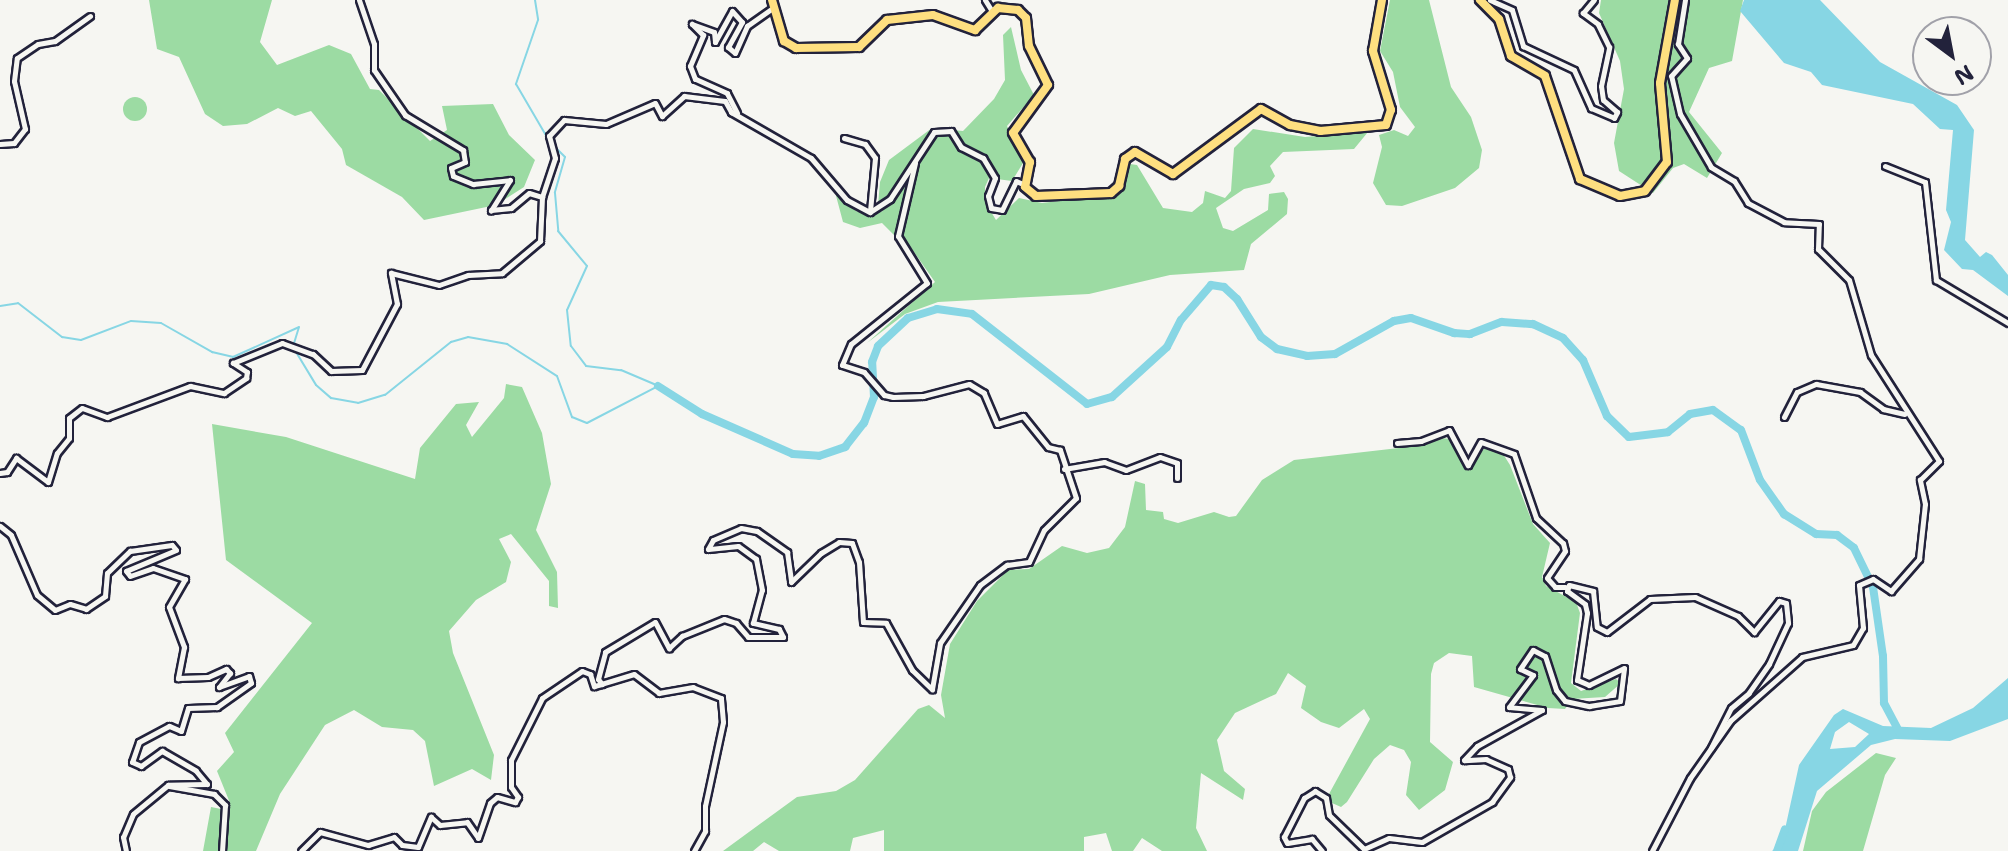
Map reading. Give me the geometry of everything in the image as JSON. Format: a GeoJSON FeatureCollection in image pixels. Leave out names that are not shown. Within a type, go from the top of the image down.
{"type":"FeatureCollection","features":[{"type":"Feature","properties":{"kind":"main road"},"geometry":{"type":"LineString","coordinates":[[774,3],[781,35],[796,48],[859,47],[887,20],[920,15],[978,30],[1003,6],[1026,18],[1029,46],[1047,80],[1046,93],[1014,128],[1014,140],[1030,162],[1025,185],[1036,196],[1111,193],[1119,186],[1125,159],[1135,152],[1173,174],[1261,109],[1290,125],[1320,131],[1386,125],[1391,110],[1373,51],[1382,0]]}},
{"type":"Feature","properties":{"kind":"main road"},"geometry":{"type":"LineString","coordinates":[[1480,0],[1499,19],[1511,56],[1545,76],[1580,179],[1620,196],[1645,191],[1667,162],[1660,83],[1675,0]]}},
{"type":"Feature","properties":{"kind":"street"},"geometry":{"type":"LineString","coordinates":[[359,0],[374,44],[374,70],[405,115],[463,150],[465,162],[451,168],[453,176],[473,184],[510,180],[491,210],[511,208],[529,193],[542,197]]}},
{"type":"Feature","properties":{"kind":"street"},"geometry":{"type":"LineString","coordinates":[[985,0],[993,13]]}},
{"type":"Feature","properties":{"kind":"street"},"geometry":{"type":"LineString","coordinates":[[1490,0],[1512,10],[1523,46],[1574,70],[1591,108],[1614,118],[1617,112],[1603,100],[1601,86],[1609,47],[1598,24],[1583,13],[1594,0]]}},
{"type":"Feature","properties":{"kind":"street"},"geometry":{"type":"LineString","coordinates":[[1685,0],[1678,44],[1687,58],[1671,76],[1680,114],[1711,167],[1734,181],[1748,203],[1784,222],[1819,224],[1818,249],[1849,280],[1866,345],[1910,422]]}},
{"type":"Feature","properties":{"kind":"street"},"geometry":{"type":"LineString","coordinates":[[738,114],[727,93],[695,79],[690,66],[703,35],[692,24],[714,32],[715,42],[732,11],[742,22],[728,47],[735,53],[747,26],[774,3]]}},
{"type":"Feature","properties":{"kind":"street"},"geometry":{"type":"LineString","coordinates":[[0,144],[14,143],[25,129],[14,81],[17,58],[38,44],[55,41],[90,16]]}},
{"type":"Feature","properties":{"kind":"street"},"geometry":{"type":"LineString","coordinates":[[0,473],[7,472],[16,458],[48,482],[53,479],[57,453],[69,438],[69,418],[82,408],[107,417],[190,386],[224,393],[246,378],[247,372],[233,363],[282,343],[313,354],[331,371],[362,370],[397,304],[391,273],[439,285],[468,275],[502,273],[540,241],[542,197],[555,158],[549,136],[564,120],[606,124],[639,114],[655,103],[662,116],[684,96],[725,101],[738,114],[811,158],[847,200],[870,212]]}},
{"type":"Feature","properties":{"kind":"street"},"geometry":{"type":"LineString","coordinates":[[870,212],[890,199],[934,132],[951,131],[961,147],[983,158],[995,178],[988,196],[991,208],[1002,210],[1016,181],[1025,185]]}},
{"type":"Feature","properties":{"kind":"street"},"geometry":{"type":"LineString","coordinates":[[844,138],[865,144],[875,158],[870,212]]}},
{"type":"Feature","properties":{"kind":"street"},"geometry":{"type":"LineString","coordinates":[[602,684],[605,652],[655,622],[669,648],[682,636],[724,619],[736,623],[748,637],[783,637],[779,629],[753,623],[761,573],[747,549],[708,549],[713,540],[741,528],[757,531],[787,552],[791,582],[831,547],[852,543],[859,562],[863,622],[886,623],[912,670],[932,689],[940,643],[980,585],[1007,565],[1029,562],[1044,530],[1073,505],[1074,492],[1064,469],[1063,454],[1048,447],[1026,418],[997,424],[984,393],[969,384],[923,396],[884,395],[864,372],[842,365],[851,344],[927,283],[898,236],[915,163]]}},
{"type":"Feature","properties":{"kind":"street"},"geometry":{"type":"LineString","coordinates":[[1885,166],[1925,182],[1936,280],[2008,323]]}},
{"type":"Feature","properties":{"kind":"street"},"geometry":{"type":"LineString","coordinates":[[1711,748],[1761,688],[1789,665],[1813,652],[1853,645],[1863,628],[1859,585],[1873,579],[1891,591],[1922,554],[1925,504],[1920,480],[1939,457],[1898,409],[1883,409],[1860,392],[1816,384],[1797,392],[1784,417]]}},
{"type":"Feature","properties":{"kind":"street"},"geometry":{"type":"LineString","coordinates":[[1397,443],[1421,441],[1449,430],[1468,465],[1481,442],[1514,454],[1536,518],[1563,543],[1565,551],[1547,578],[1555,587],[1576,584],[1593,591],[1597,627],[1607,632],[1650,599],[1695,597],[1738,616],[1754,632],[1779,601],[1786,603],[1782,638],[1749,693],[1731,708],[1652,851]]}},
{"type":"Feature","properties":{"kind":"street"},"geometry":{"type":"LineString","coordinates":[[1064,469],[1104,462],[1126,470],[1160,457],[1177,463],[1177,478]]}},
{"type":"Feature","properties":{"kind":"street"},"geometry":{"type":"LineString","coordinates":[[0,526],[11,535],[37,595],[55,610],[70,604],[86,609],[105,596],[107,573],[130,551],[172,545],[176,550],[126,571],[130,576],[153,568],[185,579],[169,607],[184,647],[178,678],[208,677],[226,669],[230,673],[219,687],[249,676],[251,683],[217,707],[188,708],[181,731],[169,726],[139,742],[132,762],[141,766],[162,751],[196,771],[207,784],[168,785],[126,825],[126,851]]}},
{"type":"Feature","properties":{"kind":"street"},"geometry":{"type":"LineString","coordinates":[[1322,851],[1312,839],[1287,843],[1284,837],[1304,798],[1315,791],[1326,798],[1329,815],[1364,849],[1389,838],[1422,842],[1492,802],[1510,777],[1508,769],[1486,759],[1464,760],[1477,746],[1542,710],[1509,707],[1533,675],[1520,669],[1533,650],[1545,656],[1556,690],[1565,701],[1589,706],[1620,701],[1624,668],[1589,685],[1577,680],[1587,613],[1585,604],[1565,587]]}},
{"type":"Feature","properties":{"kind":"street"},"geometry":{"type":"LineString","coordinates":[[301,851],[320,832],[351,844],[368,845],[394,837],[402,845],[418,847],[431,817],[440,825],[467,822],[478,838],[490,803],[497,797],[515,802],[518,797],[511,787],[511,760],[542,698],[582,671],[590,674],[594,686],[634,674],[659,693],[693,687],[721,698],[723,722],[705,806],[705,831],[694,851]]}},
{"type":"Feature","properties":{"kind":"street"},"geometry":{"type":"LineString","coordinates":[[168,785],[214,794],[225,805],[222,851]]}},
{"type":"Feature","properties":{"kind":"green space"},"geometry":{"type":"Polygon","coordinates":[[[149,0],[272,0],[260,42],[277,65],[329,45],[351,54],[370,89],[379,90],[430,141],[447,130],[442,106],[493,104],[509,135],[535,160],[524,187],[496,205],[424,220],[402,197],[346,165],[342,149],[311,111],[295,116],[278,108],[247,124],[223,126],[205,114],[179,57],[157,49],[149,0]]]}},
{"type":"Feature","properties":{"kind":"green space"},"geometry":{"type":"Polygon","coordinates":[[[1390,0],[1429,0],[1451,87],[1471,117],[1482,150],[1479,168],[1455,188],[1402,206],[1386,205],[1373,183],[1382,147],[1379,135],[1394,130],[1408,136],[1415,127],[1400,107],[1393,72],[1380,51],[1390,0]]]}},
{"type":"Feature","properties":{"kind":"green space"},"geometry":{"type":"Polygon","coordinates":[[[1601,0],[1743,0],[1732,61],[1709,68],[1689,112],[1722,153],[1707,178],[1684,164],[1673,168],[1653,193],[1619,171],[1614,143],[1624,89],[1620,61],[1599,13],[1601,0]]]}},
{"type":"Feature","properties":{"kind":"green space"},"geometry":{"type":"Polygon","coordinates":[[[1011,27],[1021,70],[1034,95],[1007,126],[1023,163],[1012,181],[989,178],[985,187],[985,202],[996,220],[1019,198],[1042,203],[1119,194],[1130,164],[1137,165],[1163,208],[1192,212],[1203,203],[1205,191],[1225,198],[1231,191],[1234,148],[1253,129],[1305,137],[1368,132],[1354,149],[1283,152],[1270,166],[1275,176],[1270,183],[1244,189],[1216,208],[1223,228],[1233,231],[1268,210],[1269,194],[1284,192],[1288,199],[1287,214],[1251,244],[1244,270],[1170,275],[1089,294],[938,302],[905,314],[867,343],[935,282],[902,235],[894,235],[882,223],[860,228],[843,222],[835,192],[856,211],[867,215],[883,211],[878,205],[880,182],[889,160],[932,128],[963,131],[994,99],[1005,80],[1003,35],[1011,27]]]}},
{"type":"Feature","properties":{"kind":"green space"},"geometry":{"type":"Polygon","coordinates":[[[135,97],[143,101],[147,109],[143,117],[135,121],[127,117],[123,109],[127,101],[135,97]]]}},
{"type":"Feature","properties":{"kind":"green space"},"geometry":{"type":"Polygon","coordinates":[[[506,384],[522,387],[542,433],[551,484],[536,530],[557,572],[558,608],[549,606],[549,581],[511,534],[499,539],[511,562],[506,582],[476,600],[449,631],[453,653],[494,755],[491,780],[472,769],[434,786],[425,741],[413,730],[382,727],[354,710],[325,725],[280,794],[256,851],[203,851],[211,807],[221,809],[230,803],[217,771],[234,752],[225,733],[312,623],[226,560],[212,424],[286,437],[415,479],[420,448],[456,404],[479,402],[466,425],[472,437],[504,398],[506,384]]]}},
{"type":"Feature","properties":{"kind":"green space"},"geometry":{"type":"Polygon","coordinates":[[[1442,438],[1450,439],[1468,465],[1485,448],[1503,454],[1510,465],[1533,524],[1550,543],[1542,577],[1546,586],[1576,602],[1580,613],[1571,683],[1581,691],[1616,679],[1621,683],[1605,697],[1572,699],[1565,709],[1548,708],[1474,687],[1472,656],[1449,653],[1434,663],[1431,674],[1430,742],[1453,762],[1445,790],[1419,810],[1406,795],[1411,762],[1404,750],[1390,745],[1374,759],[1347,802],[1341,807],[1332,803],[1329,794],[1370,719],[1364,709],[1339,728],[1321,722],[1301,708],[1306,686],[1288,673],[1276,694],[1235,713],[1217,740],[1224,771],[1245,789],[1243,800],[1201,773],[1196,828],[1207,851],[1162,851],[1142,838],[1133,851],[1112,851],[1106,833],[1084,837],[1084,851],[884,851],[884,830],[853,838],[850,851],[779,851],[764,842],[753,851],[723,851],[797,797],[836,791],[855,780],[918,709],[929,705],[945,718],[941,695],[950,644],[977,601],[1008,570],[1029,569],[1062,546],[1087,553],[1109,548],[1125,527],[1135,481],[1145,484],[1146,510],[1163,512],[1164,519],[1178,523],[1214,512],[1229,517],[1236,516],[1262,480],[1294,460],[1425,445],[1442,438]]]}},
{"type":"Feature","properties":{"kind":"green space"},"geometry":{"type":"Polygon","coordinates":[[[1876,753],[1896,758],[1885,775],[1863,851],[1803,851],[1812,811],[1826,792],[1876,753]]]}},
{"type":"Feature","properties":{"kind":"water"},"geometry":{"type":"Polygon","coordinates":[[[1744,0],[1820,0],[1880,62],[1912,80],[1912,96],[1941,96],[1957,105],[1974,130],[1965,240],[1980,257],[1986,252],[1992,255],[2008,275],[2008,296],[1973,270],[1962,269],[1944,250],[1951,222],[1946,210],[1953,130],[1940,129],[1913,104],[1822,85],[1811,72],[1784,63],[1740,11],[1744,0]]]}},
{"type":"Feature","properties":{"kind":"water"},"geometry":{"type":"Polygon","coordinates":[[[2008,678],[2008,719],[1950,741],[1895,739],[1871,745],[1817,791],[1798,851],[1772,851],[1782,843],[1799,765],[1834,715],[1843,709],[1883,726],[1931,728],[1973,708],[2008,678]],[[1849,722],[1835,732],[1830,749],[1855,747],[1869,734],[1849,722]]]}},
{"type":"Feature","properties":{"kind":"waterway"},"geometry":{"type":"LineString","coordinates":[[535,0],[538,20],[516,84],[547,137]]}},
{"type":"Feature","properties":{"kind":"waterway"},"geometry":{"type":"LineString","coordinates":[[553,145],[565,157],[555,193],[558,231],[587,266],[567,310],[571,346],[586,366],[621,370],[657,385]]}},
{"type":"Feature","properties":{"kind":"waterway"},"geometry":{"type":"LineString","coordinates":[[658,386],[702,414],[793,454],[819,456],[845,447],[864,423],[874,397],[872,362],[878,346],[908,318],[937,309],[972,314],[1087,404],[1112,397],[1167,347],[1181,320],[1211,285],[1224,287],[1237,299],[1261,337],[1277,349],[1307,356],[1335,354],[1394,321],[1411,318],[1454,333],[1470,334],[1502,322],[1533,324],[1563,338],[1583,360],[1607,416],[1629,437],[1668,432],[1690,414],[1713,410],[1741,430],[1760,480],[1784,514],[1816,534],[1837,535],[1854,548],[1873,587],[1883,656],[1884,703],[1900,733]]}},
{"type":"Feature","properties":{"kind":"waterway"},"geometry":{"type":"LineString","coordinates":[[0,306],[18,303],[62,337],[81,340],[131,321],[161,323],[212,352],[233,357],[299,327],[293,347],[316,385],[331,398],[358,403],[385,395],[451,342],[468,337],[507,344],[557,376],[572,417],[587,423],[658,386]]}},
{"type":"Feature","properties":{"kind":"waterway"},"geometry":{"type":"LineString","coordinates":[[1777,851],[1785,829]]}}]}
